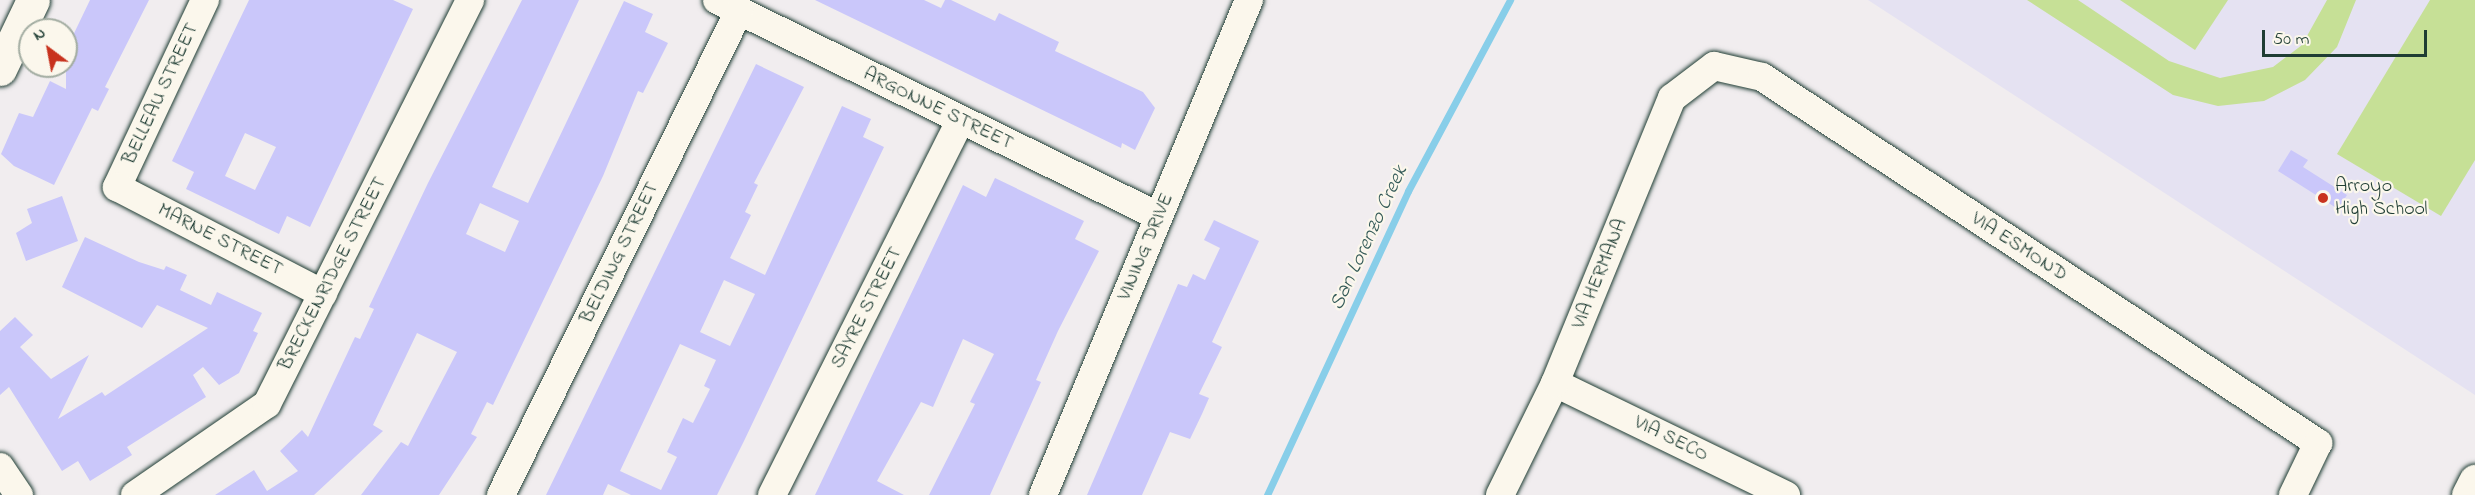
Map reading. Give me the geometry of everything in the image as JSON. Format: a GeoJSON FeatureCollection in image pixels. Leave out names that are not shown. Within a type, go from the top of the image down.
{"type":"FeatureCollection","features":[{"type":"Feature","properties":{"kind":"main road"},"geometry":{"type":"LineString","coordinates":[[0,69],[33,0]]}},
{"type":"Feature","properties":{"kind":"main road"},"geometry":{"type":"LineString","coordinates":[[2468,495],[2475,481]]}},
{"type":"Feature","properties":{"kind":"street","name":"BELLEAU STREET"},"geometry":{"type":"LineString","coordinates":[[117,187],[205,0]]}},
{"type":"Feature","properties":{"kind":"street","name":"BRECKENRIDGE STREET"},"geometry":{"type":"LineString","coordinates":[[135,495],[267,404],[470,0]]}},
{"type":"Feature","properties":{"kind":"street","name":"VINING DRIVE"},"geometry":{"type":"LineString","coordinates":[[1043,495],[1249,0]]}},
{"type":"Feature","properties":{"kind":"street","name":"ARGONNE STREET"},"geometry":{"type":"LineString","coordinates":[[728,5],[1159,217]]}},
{"type":"Feature","properties":{"kind":"street","name":"BELDING STREET"},"geometry":{"type":"LineString","coordinates":[[501,495],[728,5]]}},
{"type":"Feature","properties":{"kind":"street","name":"VIA HERMANA"},"geometry":{"type":"LineString","coordinates":[[1500,495],[1555,383],[1672,98],[1714,66]]}},
{"type":"Feature","properties":{"kind":"street","name":"VIA ESMOND"},"geometry":{"type":"LineString","coordinates":[[1714,66],[1762,78],[2318,444],[2293,495]]}},
{"type":"Feature","properties":{"kind":"street","name":"SAYRE STREET"},"geometry":{"type":"LineString","coordinates":[[772,495],[961,120]]}},
{"type":"Feature","properties":{"kind":"street","name":"MARNE STREET"},"geometry":{"type":"LineString","coordinates":[[117,187],[323,294]]}},
{"type":"Feature","properties":{"kind":"street","name":"VIA SECO"},"geometry":{"type":"LineString","coordinates":[[1555,383],[1786,495]]}},
{"type":"Feature","properties":{"kind":"street"},"geometry":{"type":"LineString","coordinates":[[0,467],[19,495]]}},
{"type":"Feature","properties":{"kind":"shaded area","name":"Arroyo High School"},"geometry":{"type":"Polygon","coordinates":[[[1868,0],[2475,0],[2475,395],[1868,0]]]}},
{"type":"Feature","properties":{"kind":"green space"},"geometry":{"type":"Polygon","coordinates":[[[2027,0],[2078,0],[2169,61],[2220,78],[2273,67],[2302,45],[2327,0],[2356,0],[2337,47],[2305,80],[2264,101],[2218,106],[2173,95],[2027,0]]]}},
{"type":"Feature","properties":{"kind":"green space"},"geometry":{"type":"Polygon","coordinates":[[[2120,0],[2228,0],[2195,50],[2120,0]]]}},
{"type":"Feature","properties":{"kind":"green space"},"geometry":{"type":"Polygon","coordinates":[[[2430,0],[2475,0],[2475,160],[2441,216],[2337,154],[2430,0]]]}},
{"type":"Feature","properties":{"kind":"building"},"geometry":{"type":"Polygon","coordinates":[[[90,0],[149,0],[105,87],[109,89],[98,111],[92,108],[54,185],[14,166],[1,154],[19,113],[33,117],[50,81],[66,89],[66,78],[78,78],[78,25],[90,0]]]}},
{"type":"Feature","properties":{"kind":"building"},"geometry":{"type":"Polygon","coordinates":[[[249,0],[393,0],[413,9],[310,227],[287,216],[279,234],[186,189],[194,172],[172,161],[249,0]],[[245,133],[225,176],[255,190],[276,147],[245,133]]]}},
{"type":"Feature","properties":{"kind":"building"},"geometry":{"type":"Polygon","coordinates":[[[522,0],[579,0],[492,187],[528,203],[624,1],[653,14],[645,32],[668,43],[643,93],[638,91],[603,176],[493,405],[487,402],[471,434],[477,437],[439,495],[361,495],[401,442],[408,446],[457,352],[417,333],[373,425],[383,431],[314,495],[215,495],[254,470],[267,491],[298,471],[280,451],[302,430],[308,437],[355,337],[360,339],[374,309],[369,307],[428,183],[522,0]],[[480,203],[466,234],[505,252],[519,221],[480,203]]]}},
{"type":"Feature","properties":{"kind":"building"},"geometry":{"type":"Polygon","coordinates":[[[815,0],[924,0],[941,8],[945,0],[951,0],[995,21],[999,13],[1059,42],[1055,51],[1143,92],[1155,108],[1135,150],[1122,143],[1121,148],[815,0]]]}},
{"type":"Feature","properties":{"kind":"building"},"geometry":{"type":"Polygon","coordinates":[[[756,64],[804,87],[754,183],[758,185],[745,212],[751,215],[730,258],[765,275],[842,106],[871,119],[863,137],[884,147],[717,495],[631,495],[608,484],[603,495],[546,495],[756,64]],[[724,280],[700,332],[730,346],[755,294],[724,280]],[[680,344],[620,471],[661,490],[677,457],[667,452],[683,418],[693,423],[710,389],[704,386],[716,360],[680,344]]]}},
{"type":"Feature","properties":{"kind":"building"},"geometry":{"type":"Polygon","coordinates":[[[2291,150],[2308,160],[2303,167],[2347,195],[2338,209],[2278,171],[2291,150]]]}},
{"type":"Feature","properties":{"kind":"building"},"geometry":{"type":"Polygon","coordinates":[[[995,178],[1084,221],[1075,239],[1099,251],[1036,380],[1041,382],[990,495],[929,495],[975,404],[970,402],[994,354],[963,339],[933,407],[921,402],[877,481],[904,495],[815,495],[963,185],[986,197],[995,178]]]}},
{"type":"Feature","properties":{"kind":"building"},"geometry":{"type":"Polygon","coordinates":[[[62,196],[78,241],[26,261],[16,233],[32,223],[27,209],[62,196]]]}},
{"type":"Feature","properties":{"kind":"building"},"geometry":{"type":"Polygon","coordinates":[[[1214,220],[1259,241],[1212,342],[1222,347],[1199,394],[1209,398],[1202,414],[1190,439],[1170,432],[1142,495],[1087,495],[1178,284],[1187,287],[1193,274],[1205,280],[1220,248],[1204,240],[1214,220]]]}},
{"type":"Feature","properties":{"kind":"building"},"geometry":{"type":"Polygon","coordinates":[[[85,237],[139,262],[164,270],[166,266],[187,275],[180,290],[211,305],[217,292],[262,313],[253,331],[258,333],[239,373],[219,385],[203,367],[193,375],[206,397],[127,447],[132,455],[90,481],[78,461],[62,471],[9,387],[0,395],[0,331],[15,317],[33,335],[20,347],[51,379],[89,355],[58,419],[102,392],[105,396],[208,328],[157,305],[142,328],[62,287],[85,237]]]}},
{"type":"Feature","properties":{"kind":"waterway","name":"San Lorenzo Creek"},"geometry":{"type":"LineString","coordinates":[[1267,495],[1408,191],[1510,0]]}},
{"type":"Feature","properties":{"kind":"place","name":"Arroyo High School"},"geometry":{"type":"Point","coordinates":[2323,198]}}]}
